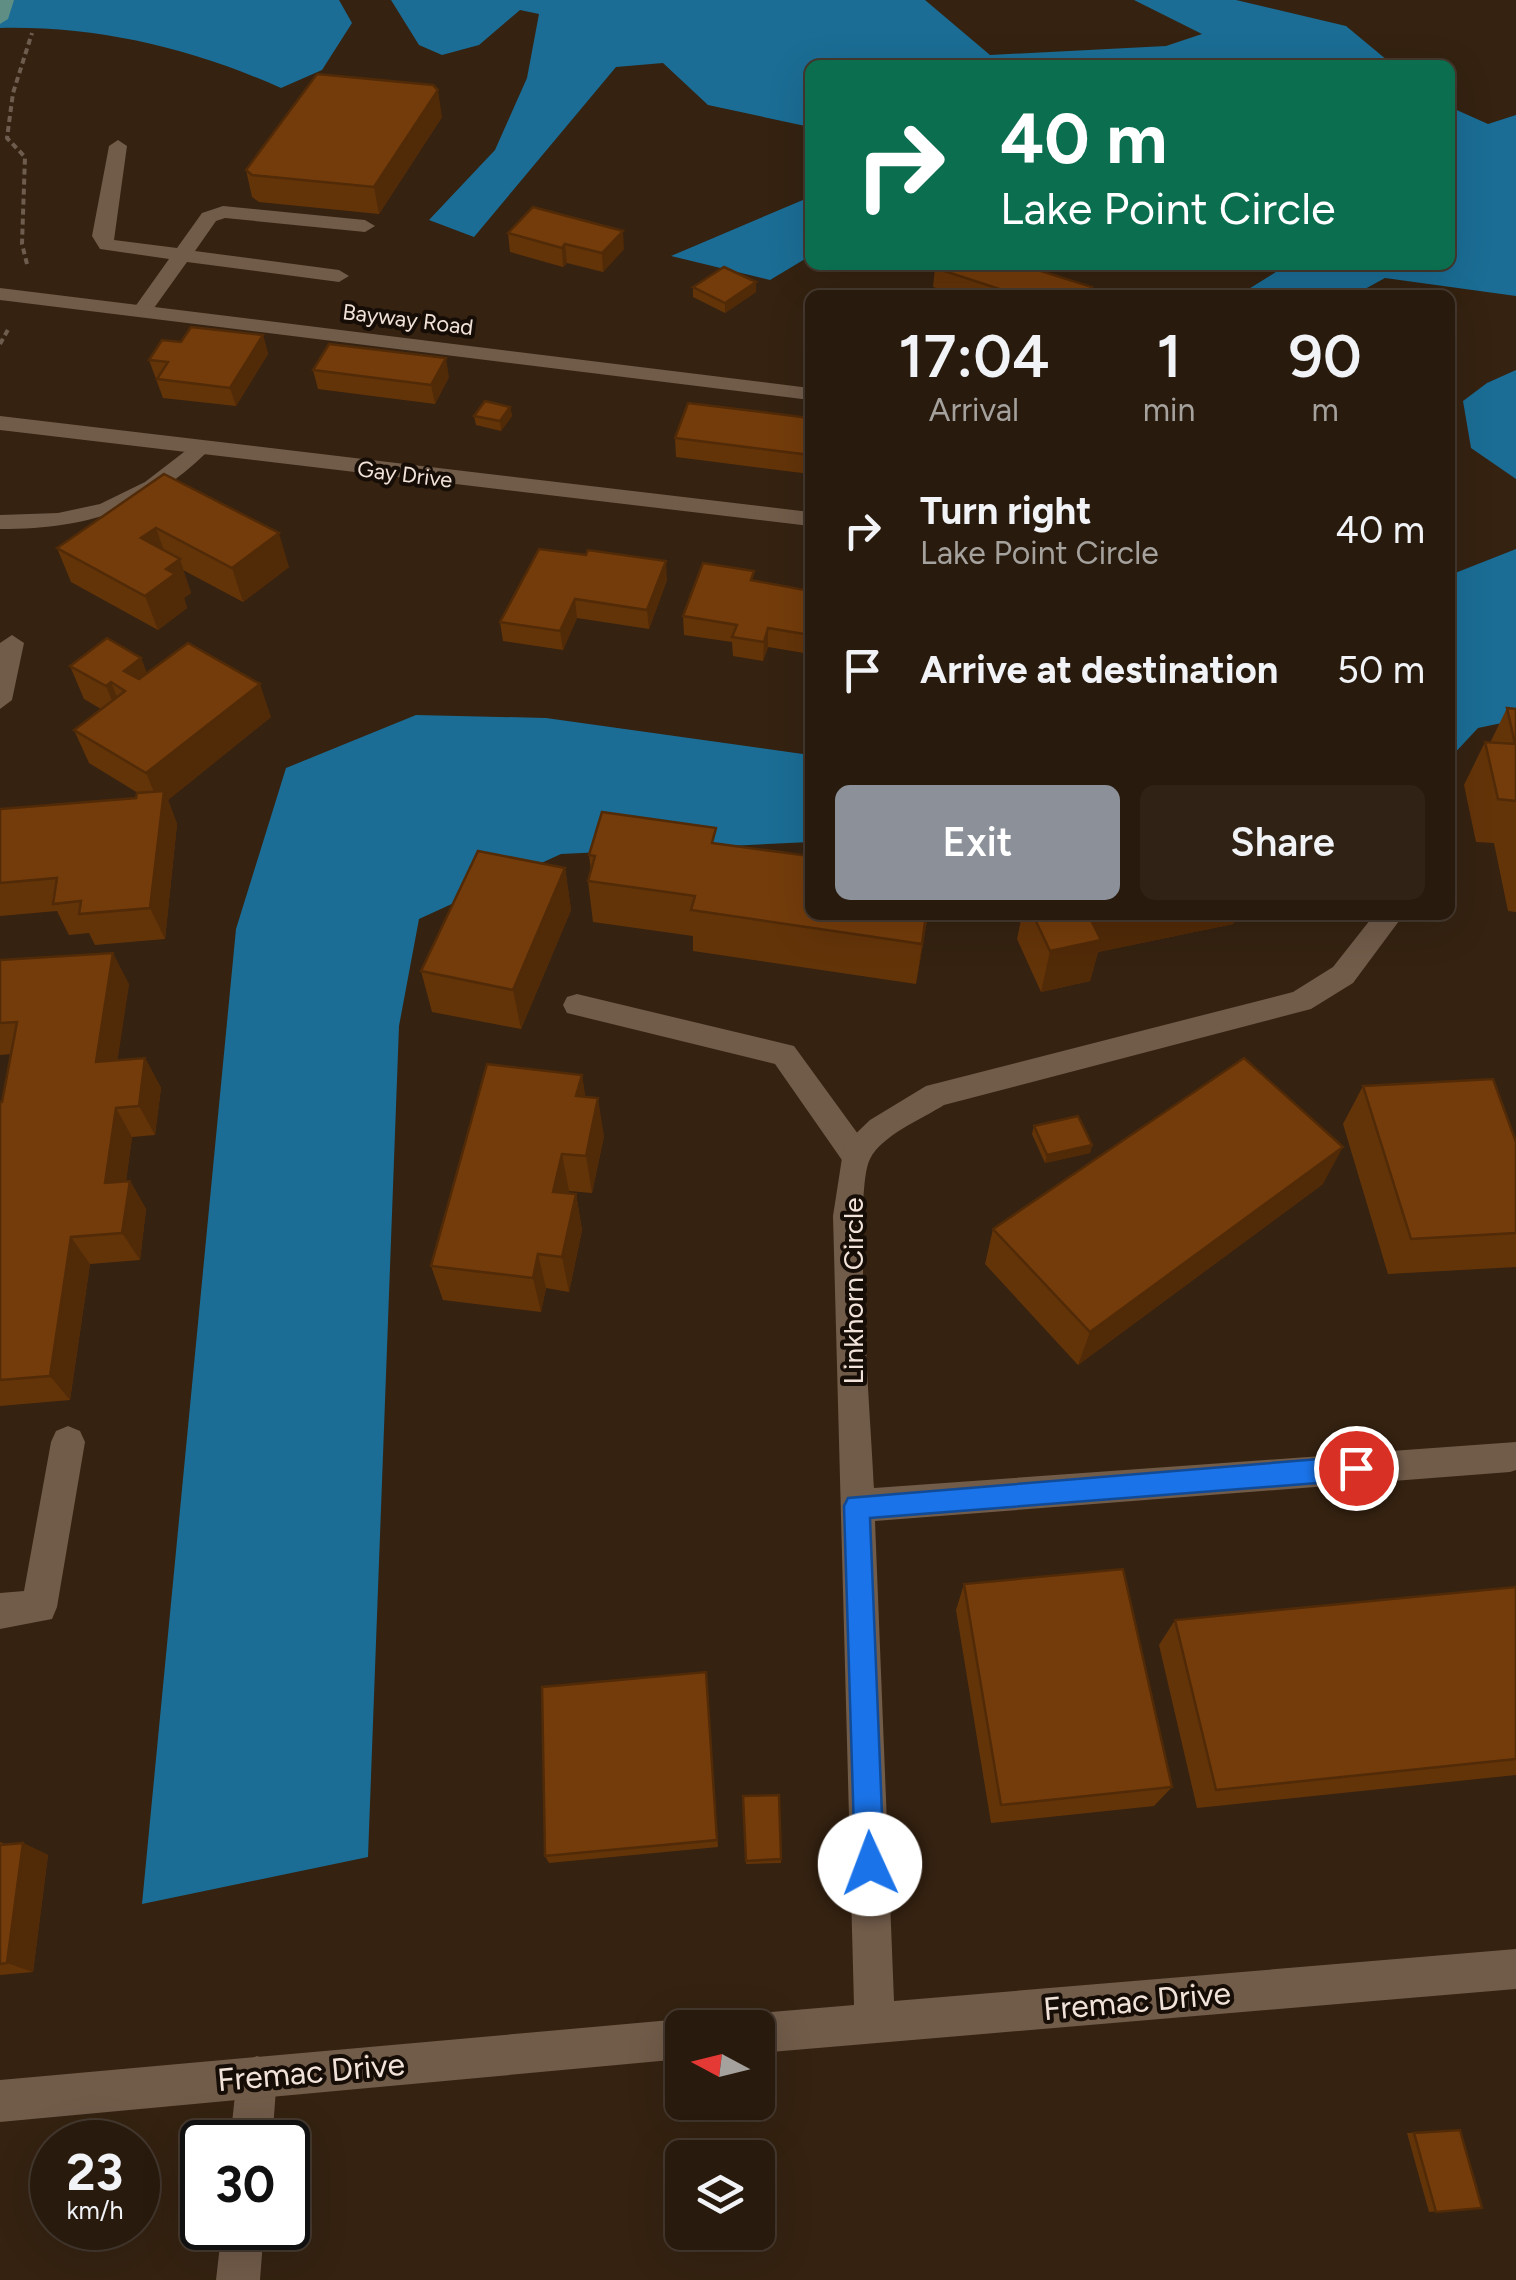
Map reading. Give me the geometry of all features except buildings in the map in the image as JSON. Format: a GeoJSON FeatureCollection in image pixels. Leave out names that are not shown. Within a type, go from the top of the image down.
{"type":"FeatureCollection","features":[{"type":"Feature","properties":{"kind":"main road"},"geometry":{"type":"LineString","coordinates":[[0,19],[6,0]]}},
{"type":"Feature","properties":{"kind":"street"},"geometry":{"type":"LineString","coordinates":[[118,146],[102,236],[116,249],[339,276]]}},
{"type":"Feature","properties":{"kind":"street"},"geometry":{"type":"LineString","coordinates":[[142,311],[209,217],[223,212],[365,226]]}},
{"type":"Feature","properties":{"kind":"street","name":"Bayway Road"},"geometry":{"type":"LineString","coordinates":[[10,295],[805,393]]}},
{"type":"Feature","properties":{"kind":"street","name":"Gay Drive"},"geometry":{"type":"LineString","coordinates":[[0,423],[805,518]]}},
{"type":"Feature","properties":{"kind":"street"},"geometry":{"type":"LineString","coordinates":[[0,522],[54,522],[128,503],[166,482],[197,449]]}},
{"type":"Feature","properties":{"kind":"street"},"geometry":{"type":"LineString","coordinates":[[0,700],[12,643]]}},
{"type":"Feature","properties":{"kind":"street"},"geometry":{"type":"LineString","coordinates":[[577,1005],[784,1054],[855,1154],[881,1129],[936,1094],[1301,1001],[1342,975],[1385,921]]}},
{"type":"Feature","properties":{"kind":"street","name":"Linkhorn Circle"},"geometry":{"type":"LineString","coordinates":[[855,1154],[848,1216],[875,2023]]}},
{"type":"Feature","properties":{"kind":"street"},"geometry":{"type":"LineString","coordinates":[[0,1611],[39,1607],[68,1442]]}},
{"type":"Feature","properties":{"kind":"street"},"geometry":{"type":"LineString","coordinates":[[857,1506],[1510,1456]]}},
{"type":"Feature","properties":{"kind":"street","name":"Fremac Drive"},"geometry":{"type":"LineString","coordinates":[[775,2032],[1516,1969]]}},
{"type":"Feature","properties":{"kind":"street","name":"Fremac Drive"},"geometry":{"type":"LineString","coordinates":[[0,2101],[665,2041]]}},
{"type":"Feature","properties":{"kind":"street"},"geometry":{"type":"LineString","coordinates":[[253,2120],[256,2076]]}},
{"type":"Feature","properties":{"kind":"street"},"geometry":{"type":"LineString","coordinates":[[238,2280],[241,2250]]}},
{"type":"Feature","properties":{"kind":"path"},"geometry":{"type":"LineString","coordinates":[[0,344],[10,295],[29,258],[22,244],[26,157],[7,138],[14,93],[32,32]]}},
{"type":"Feature","properties":{"kind":"water"},"geometry":{"type":"Polygon","coordinates":[[[0,0],[339,0],[352,23],[322,70],[281,88],[213,61],[144,42],[73,31],[0,28],[0,0]]]}},
{"type":"Feature","properties":{"kind":"water"},"geometry":{"type":"Polygon","coordinates":[[[391,0],[925,0],[990,55],[1166,46],[1202,34],[1134,0],[1236,0],[1346,26],[1387,60],[805,60],[805,126],[708,105],[663,63],[616,67],[474,237],[429,220],[495,150],[527,78],[539,14],[520,10],[479,45],[442,55],[419,45],[391,0]]]}},
{"type":"Feature","properties":{"kind":"water"},"geometry":{"type":"Polygon","coordinates":[[[1455,109],[1488,124],[1516,115],[1516,296],[1385,278],[1363,290],[1247,290],[1279,270],[1455,270],[1455,109]]]}},
{"type":"Feature","properties":{"kind":"water"},"geometry":{"type":"Polygon","coordinates":[[[805,199],[805,259],[770,280],[671,256],[805,199]]]}},
{"type":"Feature","properties":{"kind":"water"},"geometry":{"type":"Polygon","coordinates":[[[1516,370],[1516,479],[1471,448],[1463,401],[1487,383],[1516,370]]]}},
{"type":"Feature","properties":{"kind":"water"},"geometry":{"type":"Polygon","coordinates":[[[1516,549],[1516,720],[1478,728],[1455,753],[1455,573],[1516,549]]]}},
{"type":"Feature","properties":{"kind":"water"},"geometry":{"type":"Polygon","coordinates":[[[416,715],[546,718],[805,754],[805,842],[561,854],[419,919],[399,1026],[368,1857],[142,1904],[236,929],[286,768],[416,715]]]}},
{"type":"Feature","properties":{"kind":"route"},"geometry":{"type":"LineString","coordinates":[[870,1864],[857,1506],[1356,1468]]}}]}
